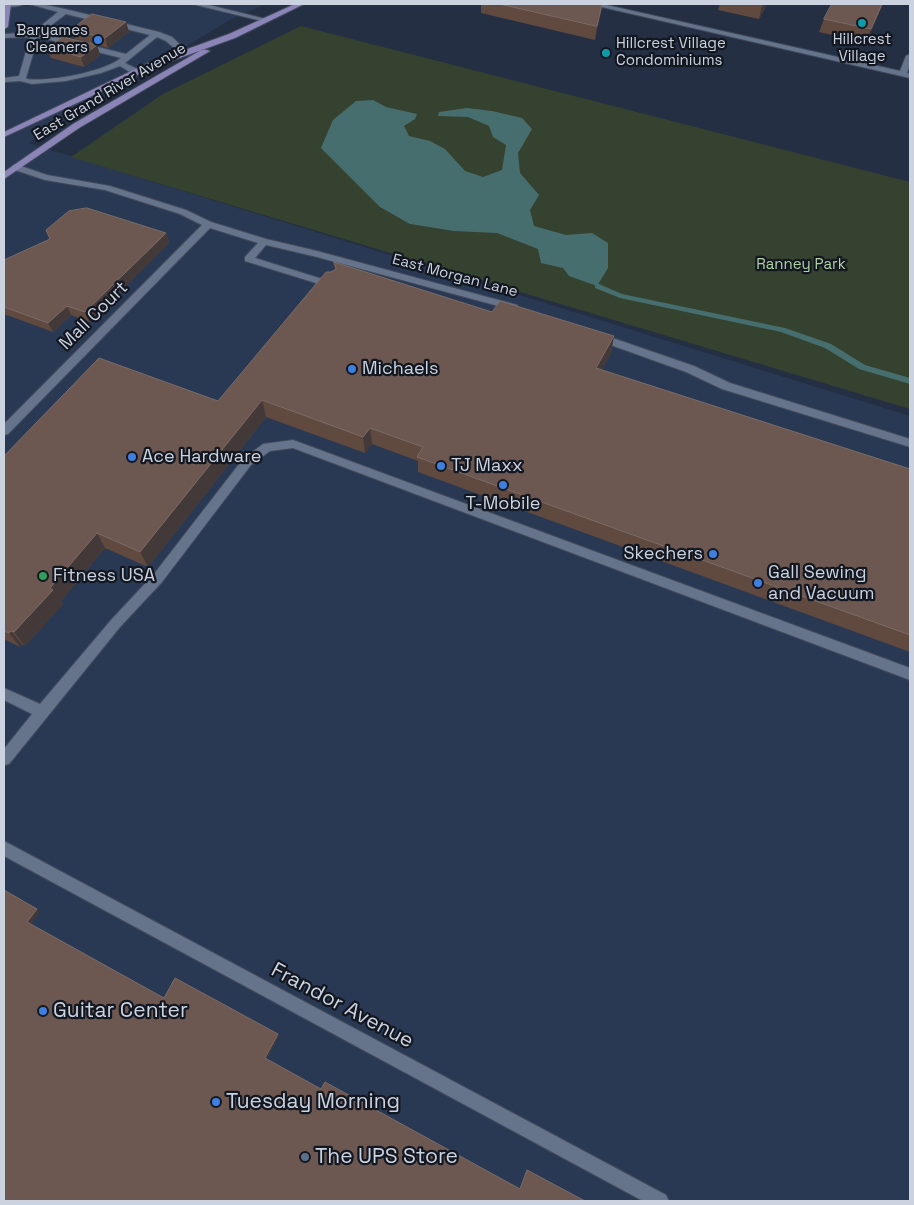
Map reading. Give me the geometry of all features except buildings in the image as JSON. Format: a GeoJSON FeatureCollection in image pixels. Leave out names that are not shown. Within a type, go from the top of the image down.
{"type":"FeatureCollection","features":[{"type":"Feature","properties":{"kind":"main road"},"geometry":{"type":"LineString","coordinates":[[4,27],[7,4]]}},
{"type":"Feature","properties":{"kind":"main road"},"geometry":{"type":"LineString","coordinates":[[4,135],[136,72],[232,36],[300,4]]}},
{"type":"Feature","properties":{"kind":"main road","name":"East Grand River Avenue"},"geometry":{"type":"LineString","coordinates":[[4,176],[76,126],[232,36]]}},
{"type":"Feature","properties":{"kind":"street"},"geometry":{"type":"LineString","coordinates":[[7,4],[20,4]]}},
{"type":"Feature","properties":{"kind":"street"},"geometry":{"type":"LineString","coordinates":[[33,4],[156,34],[169,39],[185,53]]}},
{"type":"Feature","properties":{"kind":"street"},"geometry":{"type":"LineString","coordinates":[[196,4],[266,20]]}},
{"type":"Feature","properties":{"kind":"street"},"geometry":{"type":"LineString","coordinates":[[593,4],[907,75],[910,56]]}},
{"type":"Feature","properties":{"kind":"street"},"geometry":{"type":"LineString","coordinates":[[22,78],[34,34],[65,11]]}},
{"type":"Feature","properties":{"kind":"street"},"geometry":{"type":"LineString","coordinates":[[4,36],[34,34],[127,57]]}},
{"type":"Feature","properties":{"kind":"street"},"geometry":{"type":"LineString","coordinates":[[4,80],[22,78],[25,81],[32,82],[82,77],[101,72],[120,63],[156,34]]}},
{"type":"Feature","properties":{"kind":"street"},"geometry":{"type":"LineString","coordinates":[[120,63],[136,72]]}},
{"type":"Feature","properties":{"kind":"street","name":"East Morgan Lane"},"geometry":{"type":"LineString","coordinates":[[15,167],[45,177],[107,188],[183,212],[208,224],[264,242],[327,257],[524,311]]}},
{"type":"Feature","properties":{"kind":"street","name":"Mall Court"},"geometry":{"type":"LineString","coordinates":[[4,431],[208,224]]}},
{"type":"Feature","properties":{"kind":"street"},"geometry":{"type":"LineString","coordinates":[[264,242],[248,259],[332,285]]}},
{"type":"Feature","properties":{"kind":"street"},"geometry":{"type":"LineString","coordinates":[[591,334],[690,369],[726,386],[910,444]]}},
{"type":"Feature","properties":{"kind":"street"},"geometry":{"type":"LineString","coordinates":[[4,758],[116,623],[158,578],[247,462],[267,447],[280,444],[293,444],[311,450],[910,674]]}},
{"type":"Feature","properties":{"kind":"street"},"geometry":{"type":"LineString","coordinates":[[4,694],[42,712]]}},
{"type":"Feature","properties":{"kind":"street","name":"Frandor Avenue"},"geometry":{"type":"LineString","coordinates":[[4,848],[660,1201]]}},
{"type":"Feature","properties":{"kind":"shaded area"},"geometry":{"type":"Polygon","coordinates":[[[4,4],[266,4],[231,19],[28,143],[910,416],[910,1201],[4,1201],[4,4]]]}},
{"type":"Feature","properties":{"kind":"shaded area"},"geometry":{"type":"Polygon","coordinates":[[[373,100],[386,107],[417,114],[415,119],[404,126],[409,136],[430,141],[445,149],[465,171],[483,177],[502,170],[506,145],[493,137],[489,126],[468,117],[438,116],[439,112],[467,108],[492,111],[522,118],[532,129],[518,153],[520,173],[539,195],[530,210],[534,226],[566,235],[592,233],[608,243],[608,268],[597,286],[569,276],[563,268],[541,263],[538,249],[497,233],[454,231],[410,224],[380,207],[321,148],[333,120],[356,101],[373,100]]]}},
{"type":"Feature","properties":{"kind":"green space","name":"Ranney Park"},"geometry":{"type":"Polygon","coordinates":[[[301,26],[910,182],[910,409],[71,157],[163,94],[301,26]]]}},
{"type":"Feature","properties":{"kind":"waterway"},"geometry":{"type":"LineString","coordinates":[[597,286],[620,296],[782,330],[828,346],[862,367],[910,381]]}},
{"type":"Feature","properties":{"kind":"place","name":"Hillcrest Village"},"geometry":{"type":"Point","coordinates":[862,23]}},
{"type":"Feature","properties":{"kind":"place","name":"Baryames Cleaners"},"geometry":{"type":"Point","coordinates":[98,40]}},
{"type":"Feature","properties":{"kind":"place","name":"Hillcrest Village Condominiums"},"geometry":{"type":"Point","coordinates":[606,53]}},
{"type":"Feature","properties":{"kind":"place","name":"Michaels"},"geometry":{"type":"Point","coordinates":[352,369]}},
{"type":"Feature","properties":{"kind":"place","name":"Ace Hardware"},"geometry":{"type":"Point","coordinates":[132,457]}},
{"type":"Feature","properties":{"kind":"place","name":"TJ Maxx"},"geometry":{"type":"Point","coordinates":[441,466]}},
{"type":"Feature","properties":{"kind":"place","name":"T-Mobile"},"geometry":{"type":"Point","coordinates":[503,485]}},
{"type":"Feature","properties":{"kind":"place","name":"Skechers"},"geometry":{"type":"Point","coordinates":[713,554]}},
{"type":"Feature","properties":{"kind":"place","name":"Fitness USA"},"geometry":{"type":"Point","coordinates":[43,576]}},
{"type":"Feature","properties":{"kind":"place","name":"Gall Sewing and Vacuum"},"geometry":{"type":"Point","coordinates":[758,583]}},
{"type":"Feature","properties":{"kind":"place","name":"Guitar Center"},"geometry":{"type":"Point","coordinates":[43,1011]}},
{"type":"Feature","properties":{"kind":"place","name":"Tuesday Morning"},"geometry":{"type":"Point","coordinates":[216,1102]}},
{"type":"Feature","properties":{"kind":"place","name":"The UPS Store"},"geometry":{"type":"Point","coordinates":[305,1157]}}]}
